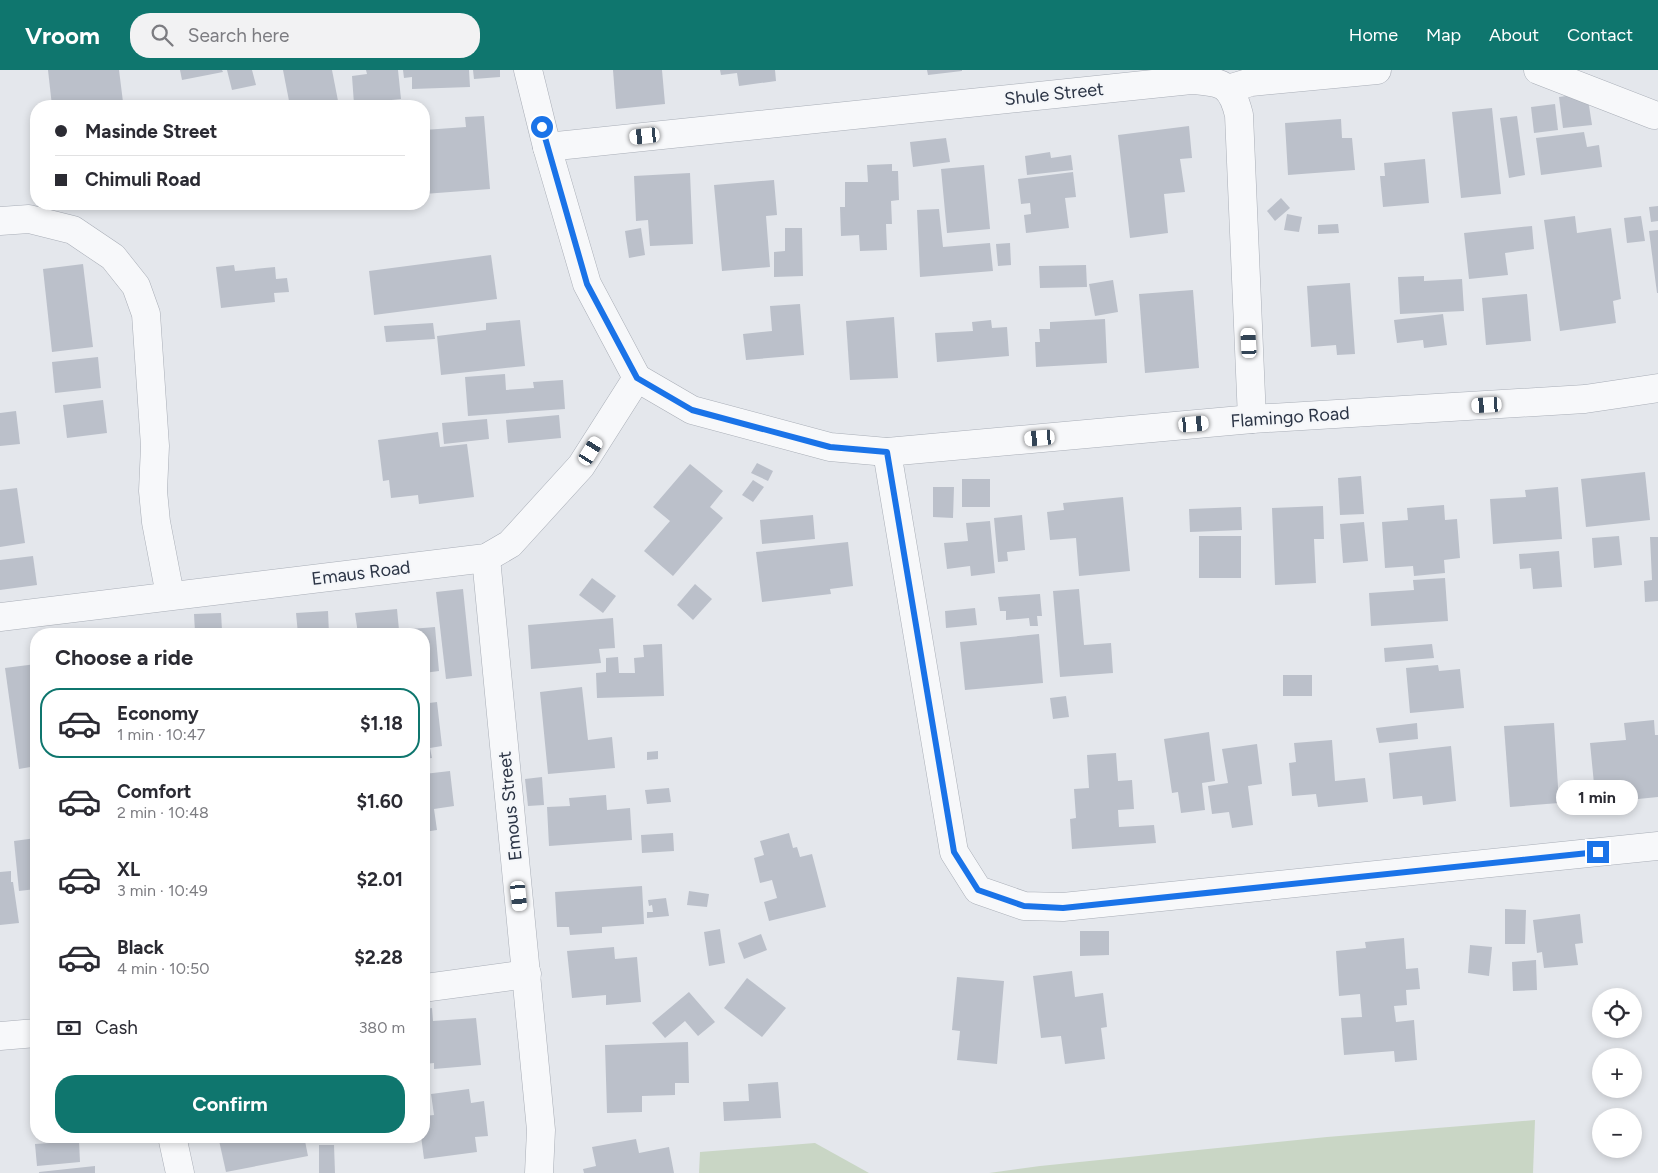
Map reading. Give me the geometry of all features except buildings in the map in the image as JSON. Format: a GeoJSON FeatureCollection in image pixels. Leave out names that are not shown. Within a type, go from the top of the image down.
{"type":"FeatureCollection","features":[{"type":"Feature","properties":{"kind":"street"},"geometry":{"type":"LineString","coordinates":[[528,70],[547,146],[587,284],[637,378]]}},
{"type":"Feature","properties":{"kind":"street"},"geometry":{"type":"LineString","coordinates":[[1252,419],[1240,115],[1235,99],[1228,89],[1251,82],[1377,70]]}},
{"type":"Feature","properties":{"kind":"street"},"geometry":{"type":"LineString","coordinates":[[1538,70],[1654,115]]}},
{"type":"Feature","properties":{"kind":"street","name":"Shule Street"},"geometry":{"type":"LineString","coordinates":[[547,146],[1191,80],[1216,81],[1228,89]]}},
{"type":"Feature","properties":{"kind":"street"},"geometry":{"type":"LineString","coordinates":[[0,221],[28,219],[73,230],[113,257],[136,286],[146,314],[155,446],[153,491],[156,522],[170,595]]}},
{"type":"Feature","properties":{"kind":"street","name":"Flamingo Road"},"geometry":{"type":"LineString","coordinates":[[637,378],[692,410],[830,447],[887,452],[1252,419],[1586,399],[1658,388]]}},
{"type":"Feature","properties":{"kind":"street","name":"Emaus Road"},"geometry":{"type":"LineString","coordinates":[[0,617],[486,558],[510,544],[582,466],[637,378]]}},
{"type":"Feature","properties":{"kind":"street"},"geometry":{"type":"LineString","coordinates":[[887,452],[954,852],[978,890],[1024,906],[1063,908],[1658,846]]}},
{"type":"Feature","properties":{"kind":"street","name":"Emous Street"},"geometry":{"type":"LineString","coordinates":[[486,558],[541,1130],[539,1173]]}},
{"type":"Feature","properties":{"kind":"street"},"geometry":{"type":"LineString","coordinates":[[430,987],[527,974]]}},
{"type":"Feature","properties":{"kind":"street"},"geometry":{"type":"LineString","coordinates":[[0,1036],[30,1034]]}},
{"type":"Feature","properties":{"kind":"street"},"geometry":{"type":"LineString","coordinates":[[174,1143],[180,1173]]}},
{"type":"Feature","properties":{"kind":"green space"},"geometry":{"type":"Polygon","coordinates":[[[1535,1120],[1533,1173],[989,1173],[1040,1166],[1327,1137],[1535,1120]]]}},
{"type":"Feature","properties":{"kind":"green space"},"geometry":{"type":"Polygon","coordinates":[[[815,1143],[869,1173],[699,1173],[700,1152],[815,1143]]]}},
{"type":"Feature","properties":{"kind":"route"},"geometry":{"type":"LineString","coordinates":[[542,127],[587,284],[637,378],[692,410],[830,447],[887,452],[954,852],[978,890],[1024,906],[1063,908],[1598,852]]}}]}
